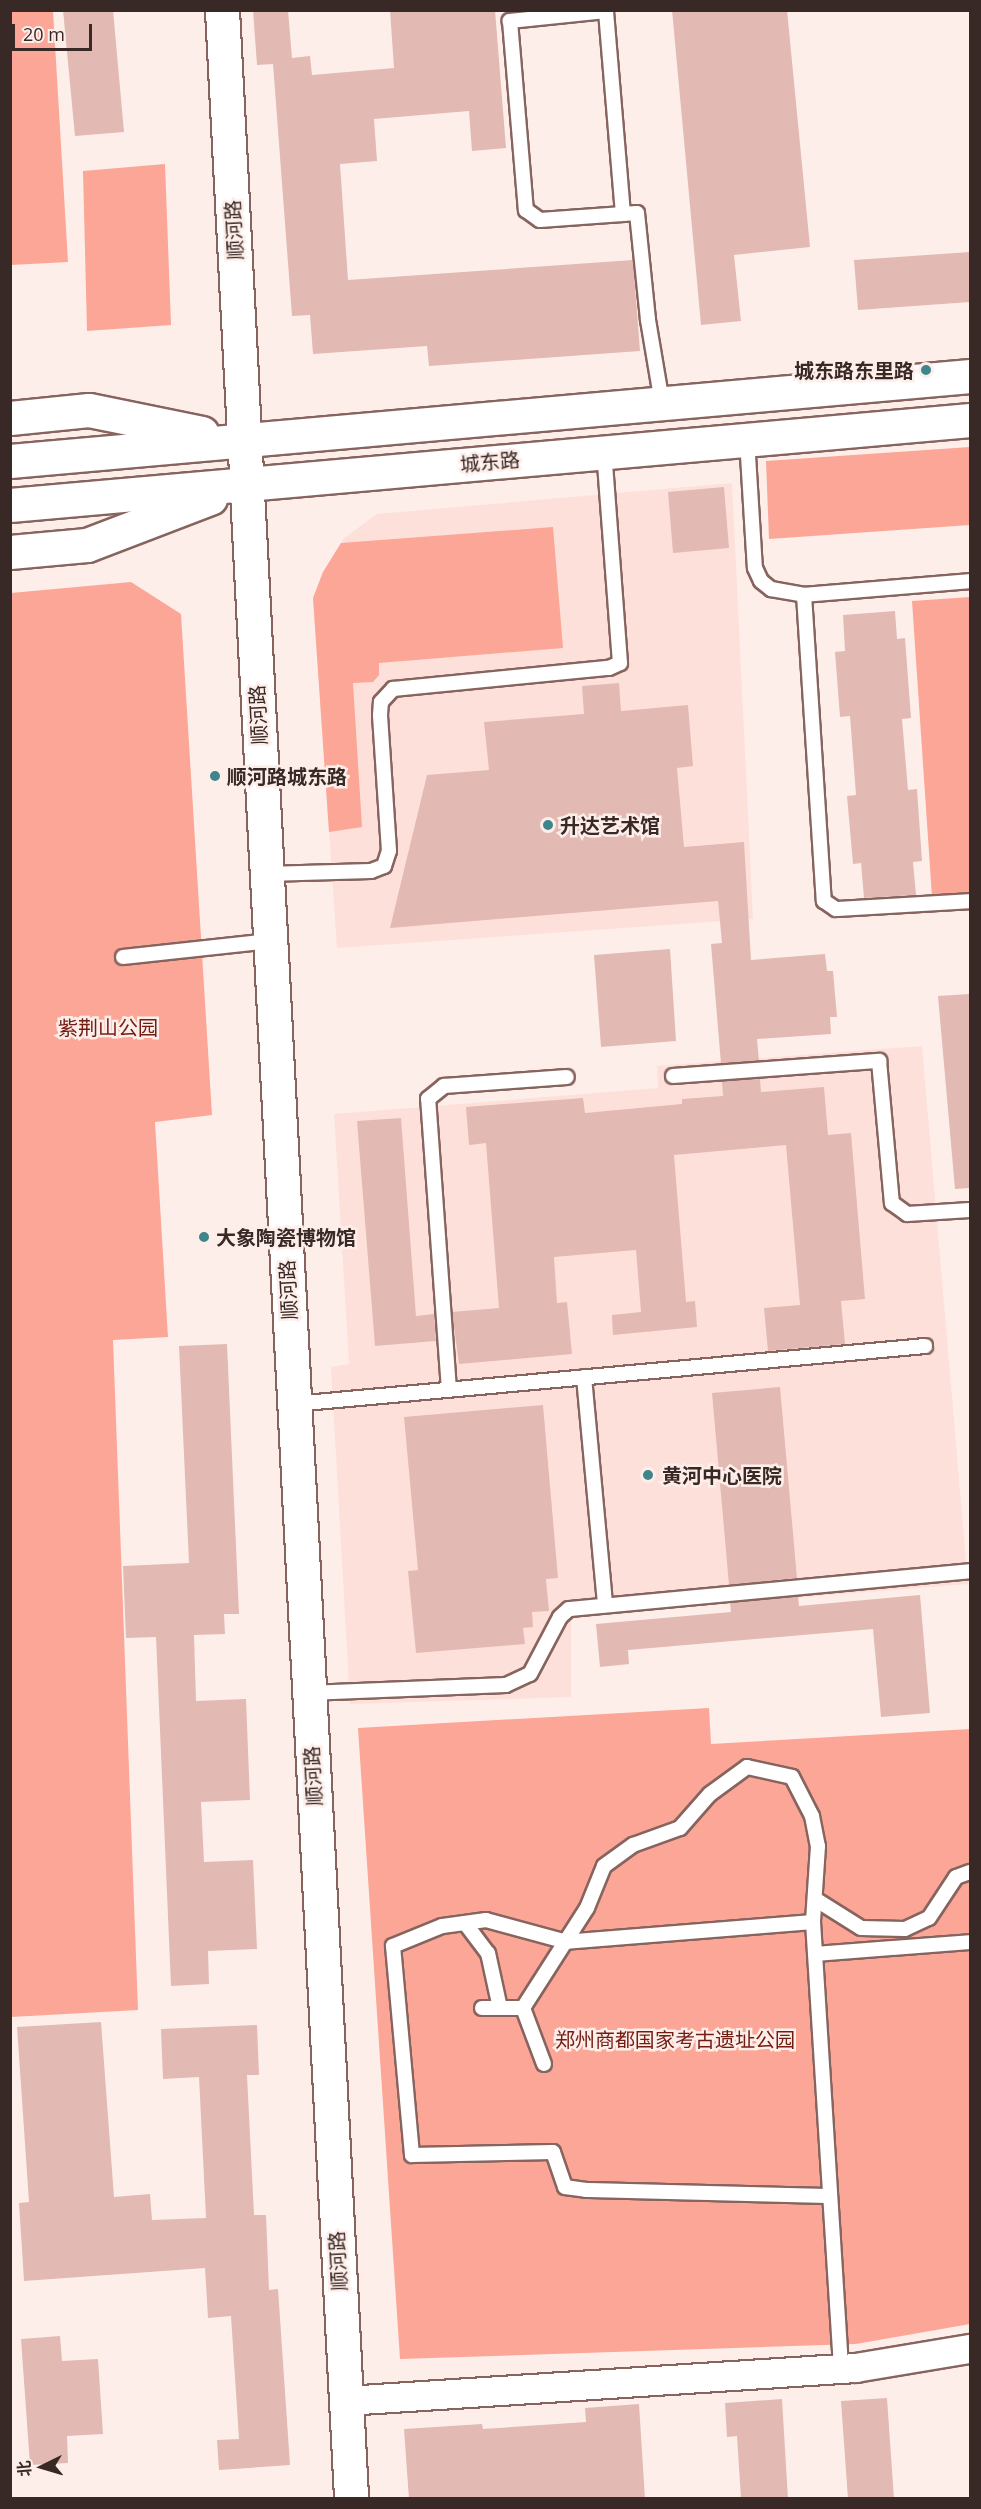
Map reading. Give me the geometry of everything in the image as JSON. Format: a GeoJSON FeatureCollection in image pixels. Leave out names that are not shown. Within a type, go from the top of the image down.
{"type":"FeatureCollection","features":[{"type":"Feature","properties":{"kind":"street","name":"顺河路"},"geometry":{"type":"LineString","coordinates":[[222,10],[242,440],[351,2499]]}},
{"type":"Feature","properties":{"kind":"street"},"geometry":{"type":"LineString","coordinates":[[10,461],[970,376]]}},
{"type":"Feature","properties":{"kind":"street"},"geometry":{"type":"LineString","coordinates":[[10,418],[89,410],[242,440]]}},
{"type":"Feature","properties":{"kind":"street","name":"城东路"},"geometry":{"type":"LineString","coordinates":[[10,505],[970,420]]}},
{"type":"Feature","properties":{"kind":"street"},"geometry":{"type":"LineString","coordinates":[[10,552],[87,545],[246,484]]}},
{"type":"Feature","properties":{"kind":"street"},"geometry":{"type":"LineString","coordinates":[[346,2401],[841,2369],[970,2349]]}},
{"type":"Feature","properties":{"kind":"lane"},"geometry":{"type":"LineString","coordinates":[[623,214],[606,10],[510,21],[529,216],[540,220],[637,213],[648,320],[662,403]]}},
{"type":"Feature","properties":{"kind":"lane"},"geometry":{"type":"LineString","coordinates":[[747,440],[755,568],[761,581],[771,589],[804,595],[970,581]]}},
{"type":"Feature","properties":{"kind":"lane"},"geometry":{"type":"LineString","coordinates":[[266,874],[371,871],[384,866],[389,850],[380,715],[381,702],[393,689],[609,668],[620,663],[604,452]]}},
{"type":"Feature","properties":{"kind":"lane"},"geometry":{"type":"LineString","coordinates":[[804,595],[824,901],[836,909],[970,901]]}},
{"type":"Feature","properties":{"kind":"lane"},"geometry":{"type":"LineString","coordinates":[[123,957],[270,941]]}},
{"type":"Feature","properties":{"kind":"lane"},"geometry":{"type":"LineString","coordinates":[[673,1076],[879,1061],[892,1203],[907,1214],[970,1210]]}},
{"type":"Feature","properties":{"kind":"lane"},"geometry":{"type":"LineString","coordinates":[[449,1390],[428,1099],[444,1086],[567,1077]]}},
{"type":"Feature","properties":{"kind":"lane"},"geometry":{"type":"LineString","coordinates":[[294,1404],[925,1346]]}},
{"type":"Feature","properties":{"kind":"lane"},"geometry":{"type":"LineString","coordinates":[[584,1377],[605,1605]]}},
{"type":"Feature","properties":{"kind":"lane"},"geometry":{"type":"LineString","coordinates":[[308,1693],[506,1685],[530,1674],[560,1617],[569,1609],[970,1571]]}},
{"type":"Feature","properties":{"kind":"lane"},"geometry":{"type":"LineString","coordinates":[[523,2008],[587,1908],[604,1866],[633,1845],[680,1828],[710,1794],[747,1767],[792,1777],[807,1806],[818,1846],[813,1922],[841,2369]]}},
{"type":"Feature","properties":{"kind":"lane"},"geometry":{"type":"LineString","coordinates":[[815,1899],[861,1928],[905,1929],[929,1918],[956,1876],[970,1872]]}},
{"type":"Feature","properties":{"kind":"lane"},"geometry":{"type":"LineString","coordinates":[[813,1922],[567,1941],[486,1920],[442,1926],[393,1946],[412,2155],[553,2152],[565,2187],[586,2190],[830,2196]]}},
{"type":"Feature","properties":{"kind":"lane"},"geometry":{"type":"LineString","coordinates":[[465,1923],[488,1953],[500,2008]]}},
{"type":"Feature","properties":{"kind":"lane"},"geometry":{"type":"LineString","coordinates":[[815,1954],[970,1942]]}},
{"type":"Feature","properties":{"kind":"lane"},"geometry":{"type":"LineString","coordinates":[[482,2008],[523,2008]]}},
{"type":"Feature","properties":{"kind":"lane"},"geometry":{"type":"LineString","coordinates":[[523,2008],[544,2064]]}},
{"type":"Feature","properties":{"kind":"shaded area"},"geometry":{"type":"Polygon","coordinates":[[[732,483],[753,919],[337,948],[313,598],[323,572],[344,538],[377,514],[732,483]]]}},
{"type":"Feature","properties":{"kind":"shaded area","name":"黄河中心医院"},"geometry":{"type":"Polygon","coordinates":[[[922,1046],[968,1584],[571,1616],[571,1697],[350,1704],[331,1367],[349,1364],[334,1114],[658,1088],[657,1066],[922,1046]]]}},
{"type":"Feature","properties":{"kind":"green space"},"geometry":{"type":"Polygon","coordinates":[[[11,10],[53,11],[68,262],[11,265],[11,10]]]}},
{"type":"Feature","properties":{"kind":"green space"},"geometry":{"type":"Polygon","coordinates":[[[165,164],[171,325],[87,331],[83,171],[165,164]]]}},
{"type":"Feature","properties":{"kind":"green space"},"geometry":{"type":"Polygon","coordinates":[[[970,447],[970,525],[769,539],[766,461],[970,447]]]}},
{"type":"Feature","properties":{"kind":"green space"},"geometry":{"type":"Polygon","coordinates":[[[553,527],[563,648],[379,663],[379,675],[373,682],[353,683],[362,827],[329,832],[313,598],[323,572],[341,543],[553,527]]]}},
{"type":"Feature","properties":{"kind":"green space","name":"紫荆山公园"},"geometry":{"type":"Polygon","coordinates":[[[131,582],[181,614],[212,1115],[155,1122],[168,1337],[113,1340],[138,2010],[11,2017],[11,593],[131,582]]]}},
{"type":"Feature","properties":{"kind":"green space"},"geometry":{"type":"Polygon","coordinates":[[[970,597],[970,894],[932,897],[912,601],[970,597]]]}},
{"type":"Feature","properties":{"kind":"green space","name":"郑州商都国家考古遗址公园"},"geometry":{"type":"Polygon","coordinates":[[[709,1708],[711,1744],[970,1729],[970,2324],[856,2344],[400,2359],[358,1728],[709,1708]]]}},
{"type":"Feature","properties":{"kind":"building"},"geometry":{"type":"Polygon","coordinates":[[[63,10],[113,10],[124,132],[75,136],[63,10]]]}},
{"type":"Feature","properties":{"kind":"building"},"geometry":{"type":"Polygon","coordinates":[[[253,10],[288,10],[292,58],[310,56],[312,75],[394,68],[390,10],[495,10],[506,148],[472,151],[469,111],[374,119],[377,161],[340,164],[348,280],[633,260],[640,351],[429,366],[427,346],[313,354],[310,315],[292,316],[273,64],[257,65],[253,10]]]}},
{"type":"Feature","properties":{"kind":"building"},"geometry":{"type":"Polygon","coordinates":[[[672,10],[787,10],[810,247],[734,255],[741,321],[701,325],[672,10]]]}},
{"type":"Feature","properties":{"kind":"building"},"geometry":{"type":"Polygon","coordinates":[[[970,252],[970,302],[858,310],[854,260],[970,252]]]}},
{"type":"Feature","properties":{"kind":"building"},"geometry":{"type":"Polygon","coordinates":[[[724,487],[729,548],[673,553],[668,492],[724,487]]]}},
{"type":"Feature","properties":{"kind":"building"},"geometry":{"type":"Polygon","coordinates":[[[895,611],[897,639],[905,638],[911,718],[902,719],[908,790],[917,789],[922,861],[913,862],[916,895],[864,898],[861,863],[853,864],[847,796],[856,795],[850,716],[840,717],[835,652],[845,651],[843,615],[895,611]]]}},
{"type":"Feature","properties":{"kind":"building","name":"升达艺术馆"},"geometry":{"type":"Polygon","coordinates":[[[619,683],[621,711],[688,705],[693,766],[677,768],[684,847],[744,842],[751,960],[825,954],[827,971],[833,971],[837,1017],[830,1017],[831,1034],[757,1039],[759,1061],[721,1064],[711,944],[722,943],[718,901],[390,928],[427,775],[489,770],[484,722],[584,714],[582,686],[619,683]]]}},
{"type":"Feature","properties":{"kind":"building"},"geometry":{"type":"Polygon","coordinates":[[[670,949],[676,1041],[601,1047],[594,955],[670,949]]]}},
{"type":"Feature","properties":{"kind":"building"},"geometry":{"type":"Polygon","coordinates":[[[970,994],[970,1188],[955,1189],[938,996],[970,994]]]}},
{"type":"Feature","properties":{"kind":"building"},"geometry":{"type":"Polygon","coordinates":[[[760,1079],[761,1092],[824,1087],[828,1135],[851,1133],[865,1299],[841,1301],[845,1344],[768,1351],[764,1308],[800,1305],[786,1145],[674,1155],[686,1302],[695,1301],[697,1327],[613,1335],[612,1315],[641,1312],[636,1250],[554,1257],[557,1303],[567,1302],[572,1354],[459,1364],[452,1312],[499,1308],[486,1143],[469,1145],[466,1107],[583,1098],[585,1113],[682,1104],[682,1099],[723,1096],[722,1081],[760,1079]]]}},
{"type":"Feature","properties":{"kind":"building"},"geometry":{"type":"Polygon","coordinates":[[[401,1118],[416,1316],[434,1314],[436,1341],[375,1346],[357,1121],[401,1118]]]}},
{"type":"Feature","properties":{"kind":"building"},"geometry":{"type":"Polygon","coordinates":[[[227,1344],[239,1614],[224,1614],[225,1634],[194,1635],[196,1701],[246,1699],[250,1800],[201,1802],[204,1862],[253,1860],[257,1949],[208,1951],[209,1984],[171,1986],[156,1637],[126,1638],[123,1566],[189,1563],[179,1346],[227,1344]]]}},
{"type":"Feature","properties":{"kind":"building"},"geometry":{"type":"Polygon","coordinates":[[[780,1387],[797,1578],[729,1585],[712,1393],[780,1387]]]}},
{"type":"Feature","properties":{"kind":"building"},"geometry":{"type":"Polygon","coordinates":[[[543,1405],[558,1578],[546,1579],[549,1611],[532,1612],[533,1627],[523,1628],[525,1644],[416,1653],[408,1571],[418,1570],[404,1417],[543,1405]]]}},
{"type":"Feature","properties":{"kind":"building"},"geometry":{"type":"Polygon","coordinates":[[[920,1595],[930,1713],[881,1717],[873,1629],[628,1650],[629,1664],[600,1667],[596,1624],[731,1612],[730,1603],[798,1596],[799,1606],[920,1595]]]}},
{"type":"Feature","properties":{"kind":"building"},"geometry":{"type":"Polygon","coordinates":[[[101,2022],[114,2197],[150,2194],[152,2220],[206,2218],[199,2077],[163,2079],[161,2029],[257,2025],[259,2075],[247,2075],[254,2215],[266,2215],[269,2290],[278,2289],[290,2465],[219,2470],[217,2440],[239,2439],[231,2316],[208,2318],[205,2268],[24,2281],[19,2203],[29,2202],[17,2027],[101,2022]]]}},
{"type":"Feature","properties":{"kind":"building"},"geometry":{"type":"Polygon","coordinates":[[[60,2336],[62,2361],[98,2359],[103,2434],[67,2436],[68,2463],[30,2465],[21,2339],[60,2336]]]}},
{"type":"Feature","properties":{"kind":"building"},"geometry":{"type":"Polygon","coordinates":[[[887,2398],[894,2499],[848,2499],[841,2401],[887,2398]]]}},
{"type":"Feature","properties":{"kind":"building"},"geometry":{"type":"Polygon","coordinates":[[[782,2399],[788,2499],[741,2499],[737,2436],[727,2437],[725,2403],[782,2399]]]}},
{"type":"Feature","properties":{"kind":"building"},"geometry":{"type":"Polygon","coordinates":[[[639,2404],[645,2499],[409,2499],[404,2429],[482,2424],[483,2429],[586,2422],[585,2408],[639,2404]]]}},
{"type":"Feature","properties":{"kind":"place","name":"城东路东里路"},"geometry":{"type":"Point","coordinates":[926,370]}},
{"type":"Feature","properties":{"kind":"place","name":"顺河路城东路"},"geometry":{"type":"Point","coordinates":[215,776]}},
{"type":"Feature","properties":{"kind":"place","name":"升达艺术馆"},"geometry":{"type":"Point","coordinates":[548,825]}},
{"type":"Feature","properties":{"kind":"place","name":"大象陶瓷博物馆"},"geometry":{"type":"Point","coordinates":[204,1237]}},
{"type":"Feature","properties":{"kind":"place","name":"黄河中心医院"},"geometry":{"type":"Point","coordinates":[648,1475]}}]}
